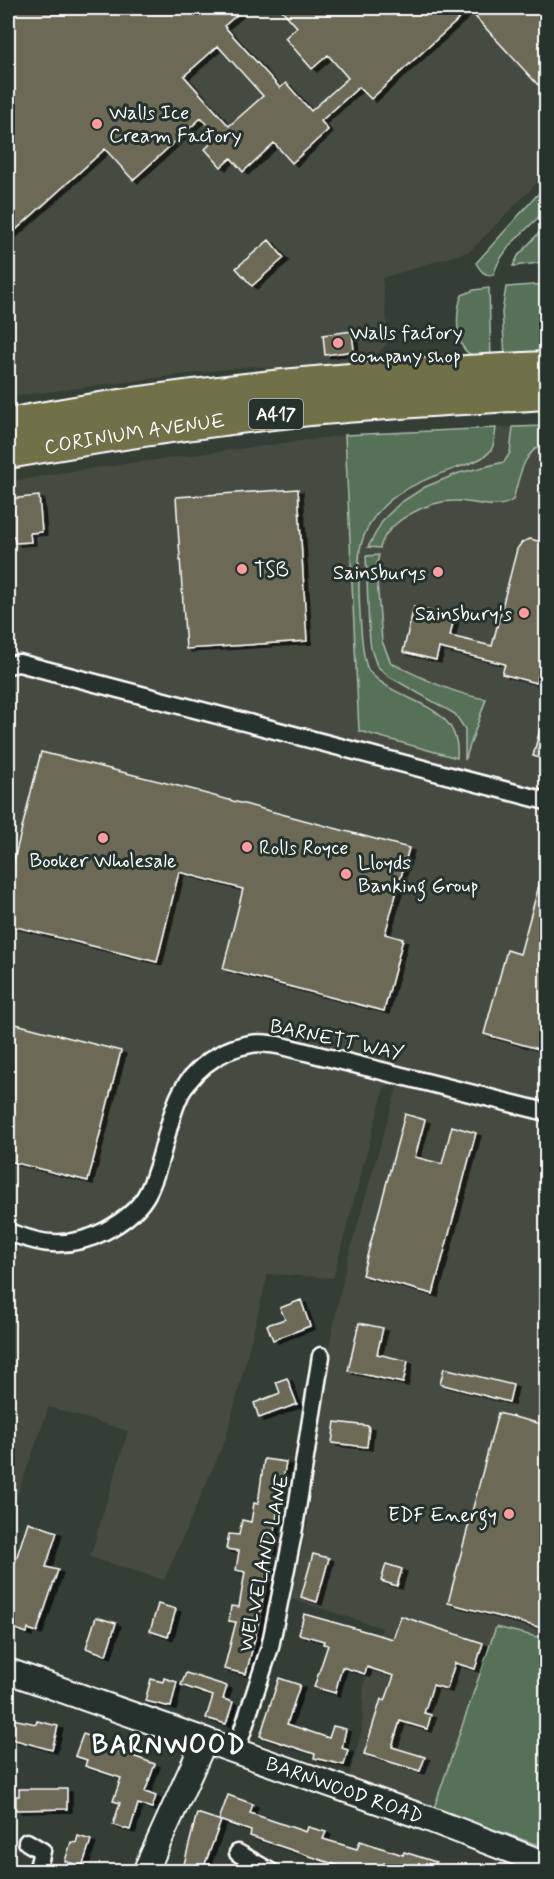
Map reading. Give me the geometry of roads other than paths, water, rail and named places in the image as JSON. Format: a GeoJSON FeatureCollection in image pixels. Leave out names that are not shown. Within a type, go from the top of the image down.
{"type":"FeatureCollection","features":[{"type":"Feature","properties":{"kind":"highway","name":"CORINIUM AVENUE"},"geometry":{"type":"LineString","coordinates":[[8,424],[228,392],[343,380],[546,367]]}},
{"type":"Feature","properties":{"kind":"highway","name":"CORINIUM AVENUE"},"geometry":{"type":"LineString","coordinates":[[8,453],[106,436],[289,412],[546,394]]}},
{"type":"Feature","properties":{"kind":"street"},"geometry":{"type":"LineString","coordinates":[[8,665],[19,663],[546,801]]}},
{"type":"Feature","properties":{"kind":"street","name":"BARNETT WAY"},"geometry":{"type":"LineString","coordinates":[[8,1232],[50,1243],[74,1242],[101,1233],[133,1212],[147,1193],[160,1161],[176,1103],[191,1079],[206,1063],[228,1051],[252,1044],[278,1045],[546,1112]]}},
{"type":"Feature","properties":{"kind":"street","name":"WELVELAND LANE"},"geometry":{"type":"LineString","coordinates":[[236,1750],[270,1647],[305,1464],[316,1379],[313,1359]]}},
{"type":"Feature","properties":{"kind":"street","name":"BARNWOOD ROAD"},"geometry":{"type":"LineString","coordinates":[[8,1671],[236,1750],[546,1864]]}},
{"type":"Feature","properties":{"kind":"street"},"geometry":{"type":"LineString","coordinates":[[145,1872],[205,1740]]}},
{"type":"Feature","properties":{"kind":"street"},"geometry":{"type":"LineString","coordinates":[[27,1842],[42,1851],[37,1872]]}},
{"type":"Feature","properties":{"kind":"street"},"geometry":{"type":"LineString","coordinates":[[238,1853],[271,1872]]}},
{"type":"Feature","properties":{"kind":"place","name":"Walls Ice Cream Factory"},"geometry":{"type":"Point","coordinates":[97,124]}},
{"type":"Feature","properties":{"kind":"place","name":"Walls factory company shop"},"geometry":{"type":"Point","coordinates":[338,343]}},
{"type":"Feature","properties":{"kind":"place","name":"TSB"},"geometry":{"type":"Point","coordinates":[242,569]}},
{"type":"Feature","properties":{"kind":"place","name":"Sainsburys"},"geometry":{"type":"Point","coordinates":[438,572]}},
{"type":"Feature","properties":{"kind":"place","name":"Sainsbury's"},"geometry":{"type":"Point","coordinates":[524,613]}},
{"type":"Feature","properties":{"kind":"place","name":"Booker Wholesale"},"geometry":{"type":"Point","coordinates":[103,838]}},
{"type":"Feature","properties":{"kind":"place","name":"Rolls Royce"},"geometry":{"type":"Point","coordinates":[247,847]}},
{"type":"Feature","properties":{"kind":"place","name":"Lloyds Banking Group"},"geometry":{"type":"Point","coordinates":[346,874]}},
{"type":"Feature","properties":{"kind":"place","name":"EDF Energy"},"geometry":{"type":"Point","coordinates":[509,1514]}},
{"type":"Feature","properties":{"kind":"district","name":"BARNWOOD"},"geometry":{"type":"Point","coordinates":[169,1744]}}]}
